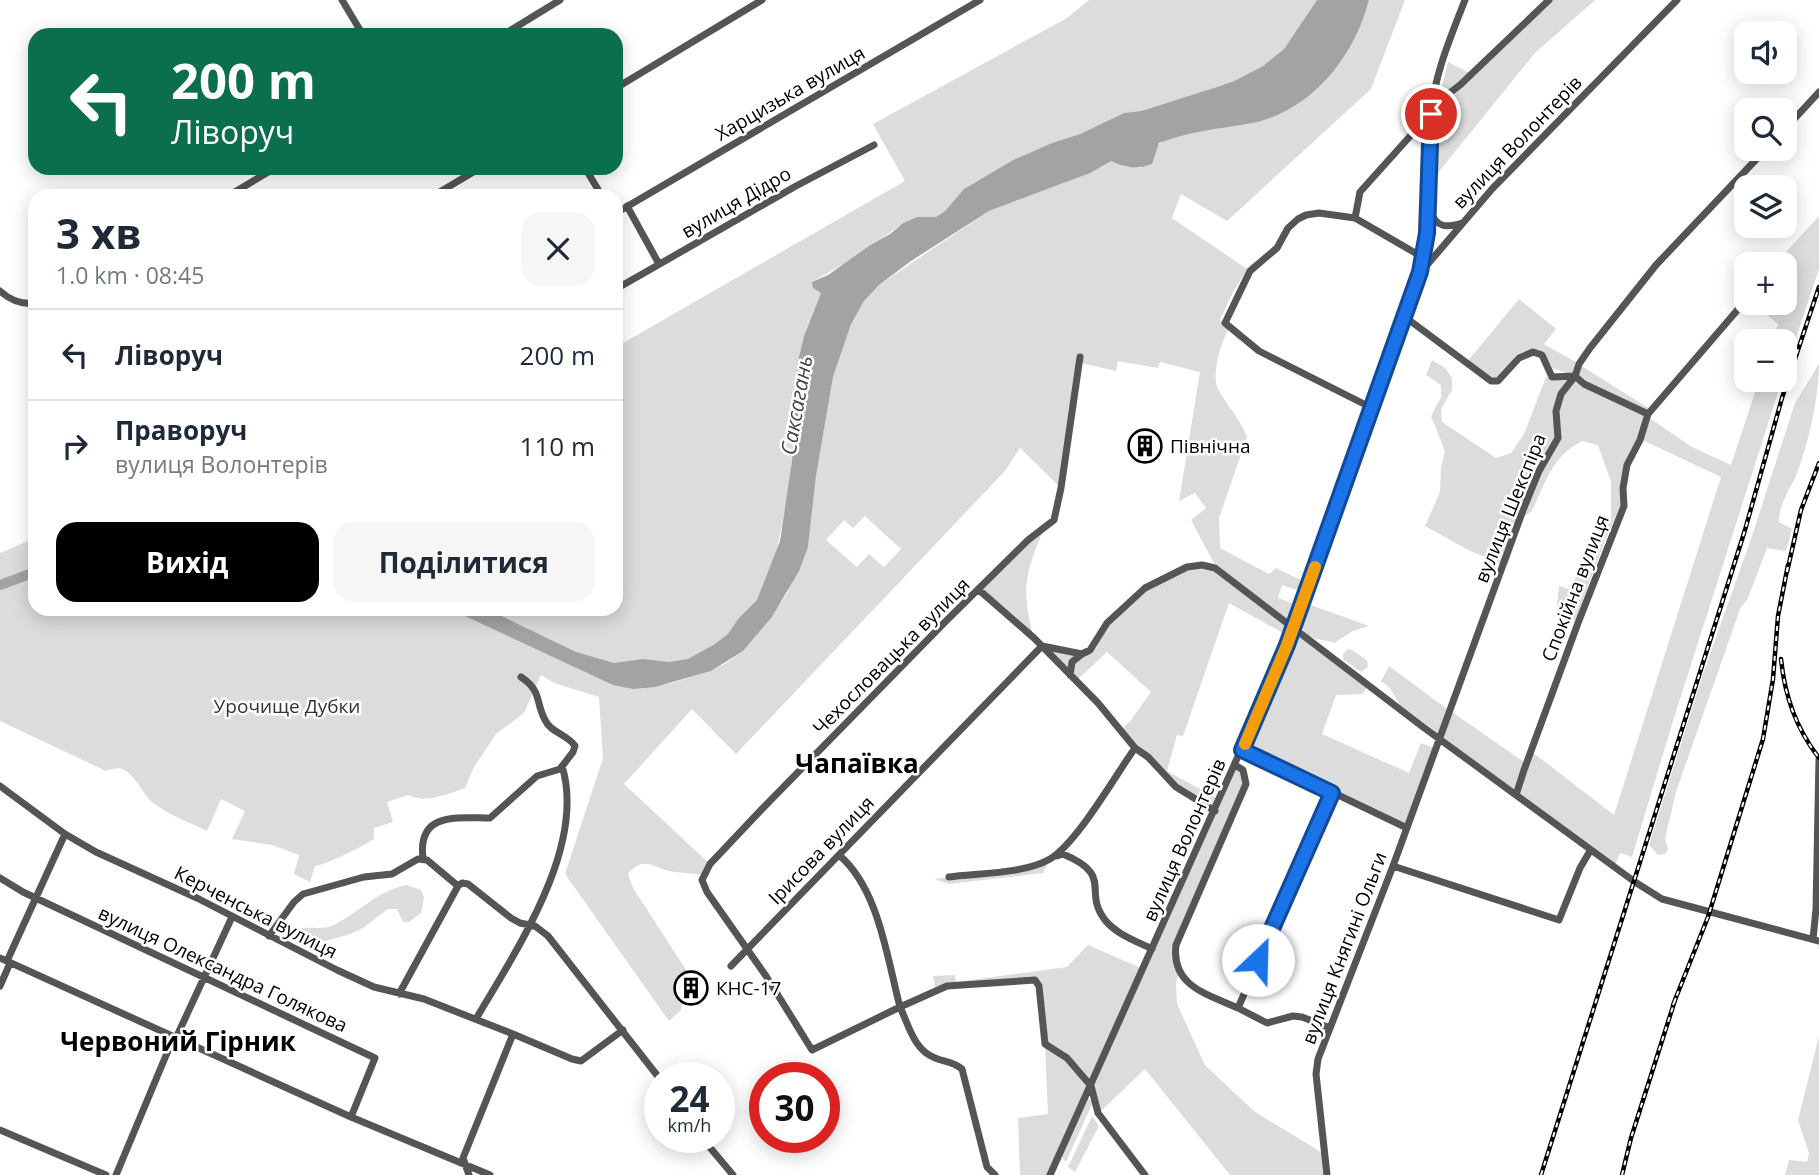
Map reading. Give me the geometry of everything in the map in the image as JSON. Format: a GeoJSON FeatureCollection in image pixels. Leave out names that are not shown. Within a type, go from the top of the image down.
{"type":"FeatureCollection","features":[{"type":"Feature","properties":{"kind":"street"},"geometry":{"type":"LineString","coordinates":[[342,0],[359,28]]}},
{"type":"Feature","properties":{"kind":"street"},"geometry":{"type":"LineString","coordinates":[[521,28],[560,0]]}},
{"type":"Feature","properties":{"kind":"street"},"geometry":{"type":"LineString","coordinates":[[623,84],[762,0]]}},
{"type":"Feature","properties":{"kind":"street","name":"Харцизька вулиця"},"geometry":{"type":"LineString","coordinates":[[623,209],[979,0]]}},
{"type":"Feature","properties":{"kind":"street"},"geometry":{"type":"LineString","coordinates":[[1420,272],[1424,258],[1428,206],[1432,104],[1443,61],[1465,0]]}},
{"type":"Feature","properties":{"kind":"street"},"geometry":{"type":"LineString","coordinates":[[1432,104],[1460,85],[1549,0]]}},
{"type":"Feature","properties":{"kind":"street","name":"вулиця Волонтерів"},"geometry":{"type":"LineString","coordinates":[[1050,1175],[1215,811],[1293,628],[1420,272],[1502,180],[1677,0]]}},
{"type":"Feature","properties":{"kind":"street"},"geometry":{"type":"LineString","coordinates":[[1797,116],[1819,92]]}},
{"type":"Feature","properties":{"kind":"street"},"geometry":{"type":"LineString","coordinates":[[1355,218],[1360,192],[1431,114]]}},
{"type":"Feature","properties":{"kind":"street","name":"вулиця Дідро"},"geometry":{"type":"LineString","coordinates":[[623,285],[796,186],[874,145]]}},
{"type":"Feature","properties":{"kind":"street","name":"вулиця Шекспіра"},"geometry":{"type":"LineString","coordinates":[[1440,738],[1523,510],[1539,471],[1558,438],[1556,411],[1561,394],[1575,376],[1579,364],[1590,348],[1647,274],[1755,161]]}},
{"type":"Feature","properties":{"kind":"street"},"geometry":{"type":"LineString","coordinates":[[240,189],[263,175]]}},
{"type":"Feature","properties":{"kind":"street"},"geometry":{"type":"LineString","coordinates":[[445,189],[468,175]]}},
{"type":"Feature","properties":{"kind":"street"},"geometry":{"type":"LineString","coordinates":[[627,206],[659,264]]}},
{"type":"Feature","properties":{"kind":"street"},"geometry":{"type":"LineString","coordinates":[[1428,206],[1433,220],[1441,226],[1449,227],[1462,223]]}},
{"type":"Feature","properties":{"kind":"street"},"geometry":{"type":"LineString","coordinates":[[1372,408],[1259,351],[1225,323],[1250,271],[1276,248],[1288,228],[1306,215],[1319,213],[1355,218],[1424,258]]}},
{"type":"Feature","properties":{"kind":"street"},"geometry":{"type":"LineString","coordinates":[[0,291],[13,300],[28,303]]}},
{"type":"Feature","properties":{"kind":"street","name":"Спокійна вулиця"},"geometry":{"type":"LineString","coordinates":[[1517,795],[1578,623],[1624,506],[1623,488],[1627,465],[1640,440],[1648,414],[1734,314]]}},
{"type":"Feature","properties":{"kind":"street"},"geometry":{"type":"LineString","coordinates":[[1405,317],[1490,381],[1498,381],[1519,358],[1533,352],[1542,355],[1552,377],[1575,376],[1584,384],[1648,414]]}},
{"type":"Feature","properties":{"kind":"street","name":"Чехословацька вулиця"},"geometry":{"type":"LineString","coordinates":[[747,949],[703,886],[703,875],[710,864],[1028,540],[1054,520],[1062,488],[1080,357]]}},
{"type":"Feature","properties":{"kind":"street"},"geometry":{"type":"LineString","coordinates":[[1070,675],[1072,662],[1095,646],[1107,623],[1145,588],[1178,570],[1195,565],[1214,568],[1590,851],[1662,899],[1816,940],[1819,759]]}},
{"type":"Feature","properties":{"kind":"street"},"geometry":{"type":"LineString","coordinates":[[979,590],[1042,646],[1098,703],[1135,748],[1148,757],[1176,787],[1215,811]]}},
{"type":"Feature","properties":{"kind":"street"},"geometry":{"type":"LineString","coordinates":[[1042,646],[1082,654]]}},
{"type":"Feature","properties":{"kind":"street","name":"Ірисова вулиця"},"geometry":{"type":"LineString","coordinates":[[731,966],[1042,646]]}},
{"type":"Feature","properties":{"kind":"street"},"geometry":{"type":"LineString","coordinates":[[458,886],[423,858],[421,843],[431,827],[447,819],[490,818],[537,776],[562,766],[575,746],[547,723],[536,691],[521,677]]}},
{"type":"Feature","properties":{"kind":"street","name":"вулиця Княгині Ольги"},"geometry":{"type":"LineString","coordinates":[[1327,1175],[1316,1066],[1440,738]]}},
{"type":"Feature","properties":{"kind":"street"},"geometry":{"type":"LineString","coordinates":[[1050,859],[1077,832],[1135,748]]}},
{"type":"Feature","properties":{"kind":"street"},"geometry":{"type":"LineString","coordinates":[[1242,750],[1407,828]]}},
{"type":"Feature","properties":{"kind":"street"},"geometry":{"type":"LineString","coordinates":[[1235,765],[1242,769],[1245,784],[1176,945],[1175,962],[1185,980],[1195,989],[1266,1023],[1302,1017],[1330,1028]]}},
{"type":"Feature","properties":{"kind":"street"},"geometry":{"type":"LineString","coordinates":[[476,1019],[532,924],[561,851],[565,834],[567,786],[562,766]]}},
{"type":"Feature","properties":{"kind":"street","name":"Керченська вулиця"},"geometry":{"type":"LineString","coordinates":[[0,786],[65,834],[96,852],[197,898],[374,987],[424,999],[581,1061],[623,1030]]}},
{"type":"Feature","properties":{"kind":"street"},"geometry":{"type":"LineString","coordinates":[[1238,1008],[1332,793]]}},
{"type":"Feature","properties":{"kind":"street"},"geometry":{"type":"LineString","coordinates":[[0,986],[6,961],[65,834]]}},
{"type":"Feature","properties":{"kind":"street"},"geometry":{"type":"LineString","coordinates":[[1393,866],[1559,920],[1580,868],[1590,851]]}},
{"type":"Feature","properties":{"kind":"street"},"geometry":{"type":"LineString","coordinates":[[949,877],[1024,868],[1063,854],[1093,874],[1098,906],[1105,920],[1115,930],[1152,949]]}},
{"type":"Feature","properties":{"kind":"street"},"geometry":{"type":"LineString","coordinates":[[839,855],[861,879],[867,891],[878,921],[900,1007],[914,1039],[923,1052],[961,1069],[987,1167],[989,1172],[995,1175]]}},
{"type":"Feature","properties":{"kind":"street"},"geometry":{"type":"LineString","coordinates":[[269,936],[303,894],[364,877],[393,874],[411,862],[423,858]]}},
{"type":"Feature","properties":{"kind":"street","name":"вулиця Олександра Голякова"},"geometry":{"type":"LineString","coordinates":[[0,878],[375,1058],[351,1117]]}},
{"type":"Feature","properties":{"kind":"street"},"geometry":{"type":"LineString","coordinates":[[399,994],[458,886],[461,883],[468,884],[511,918],[520,923],[532,924],[548,936],[647,1062]]}},
{"type":"Feature","properties":{"kind":"street"},"geometry":{"type":"LineString","coordinates":[[116,1175],[167,1052],[232,917]]}},
{"type":"Feature","properties":{"kind":"street"},"geometry":{"type":"LineString","coordinates":[[747,949],[812,1050],[947,986],[1035,980],[1039,986],[1045,1044],[1067,1058],[1091,1086],[1098,1113],[1145,1175]]}},
{"type":"Feature","properties":{"kind":"street"},"geometry":{"type":"LineString","coordinates":[[6,961],[351,1117],[490,1175]]}},
{"type":"Feature","properties":{"kind":"street"},"geometry":{"type":"LineString","coordinates":[[469,1175],[463,1157],[513,1034]]}},
{"type":"Feature","properties":{"kind":"street"},"geometry":{"type":"LineString","coordinates":[[0,1130],[106,1175]]}},
{"type":"Feature","properties":{"kind":"street"},"geometry":{"type":"LineString","coordinates":[[715,1153],[733,1175]]}},
{"type":"Feature","properties":{"kind":"green space","name":"Урочище Дубки"},"geometry":{"type":"Polygon","coordinates":[[[1089,0],[1317,0],[1284,49],[1263,66],[1220,86],[1140,111],[1124,113],[1080,134],[1013,160],[964,189],[945,211],[936,217],[917,217],[903,223],[854,258],[812,282],[821,293],[804,336],[797,365],[796,420],[789,490],[776,553],[758,615],[714,650],[633,689],[672,683],[711,671],[726,663],[743,651],[772,617],[786,595],[808,547],[816,476],[833,377],[851,323],[864,301],[879,285],[989,211],[1089,173],[1111,160],[1125,167],[1141,168],[1158,145],[1181,134],[1249,124],[1292,108],[1310,95],[1341,62],[1353,42],[1369,0],[1405,0],[1371,89],[1227,221],[1181,194],[1172,218],[1247,269],[1220,320],[1228,330],[1218,360],[1216,383],[1247,437],[1219,518],[1220,548],[1269,574],[1276,568],[1303,581],[1300,591],[1282,585],[1278,598],[1295,604],[1290,618],[1282,618],[1214,563],[1191,520],[1206,508],[1195,493],[1179,501],[1200,372],[1160,362],[1158,368],[1118,361],[1116,371],[1081,363],[1061,488],[1020,448],[1005,471],[736,754],[692,709],[624,784],[710,864],[703,875],[669,871],[648,864],[639,865],[628,874],[633,888],[692,979],[684,992],[681,1010],[669,1021],[565,874],[603,758],[599,697],[554,683],[541,675],[524,713],[496,734],[474,767],[465,788],[437,797],[422,799],[408,795],[387,802],[393,822],[374,828],[374,839],[369,842],[315,866],[310,882],[294,874],[299,855],[272,845],[232,839],[245,811],[221,799],[207,831],[158,807],[131,775],[122,769],[106,771],[0,721],[0,553],[28,541],[28,616],[623,616],[623,343],[905,181],[873,124],[1067,18],[1089,0]],[[865,516],[853,528],[844,520],[826,540],[857,567],[869,554],[884,567],[901,549],[865,516]]]}},
{"type":"Feature","properties":{"kind":"green space"},"geometry":{"type":"Polygon","coordinates":[[[1549,0],[1595,0],[1535,53],[1428,185],[1432,104],[1443,98],[1440,95],[1448,62],[1471,74],[1549,0]]]}},
{"type":"Feature","properties":{"kind":"green space"},"geometry":{"type":"Polygon","coordinates":[[[1819,216],[1819,269],[1797,335],[1797,329],[1776,329],[1778,324],[1767,315],[1797,315],[1797,252],[1786,252],[1819,216]]]}},
{"type":"Feature","properties":{"kind":"green space"},"geometry":{"type":"Polygon","coordinates":[[[1519,299],[1556,329],[1544,344],[1579,364],[1575,376],[1553,368],[1544,355],[1535,349],[1517,354],[1495,382],[1467,362],[1519,299]]]}},
{"type":"Feature","properties":{"kind":"green space"},"geometry":{"type":"Polygon","coordinates":[[[1432,360],[1445,368],[1452,378],[1452,390],[1441,409],[1442,422],[1496,458],[1511,453],[1524,434],[1546,377],[1574,379],[1645,415],[1692,447],[1731,465],[1755,392],[1778,392],[1632,857],[1620,853],[1615,865],[1519,795],[1532,752],[1614,815],[1721,477],[1638,438],[1624,465],[1621,505],[1575,621],[1557,606],[1559,586],[1569,589],[1611,517],[1611,482],[1598,445],[1582,441],[1557,462],[1532,511],[1525,516],[1507,566],[1470,551],[1425,526],[1440,492],[1445,451],[1431,416],[1441,397],[1441,385],[1426,375],[1432,360]]]}},
{"type":"Feature","properties":{"kind":"green space"},"geometry":{"type":"Polygon","coordinates":[[[1819,364],[1815,404],[1806,446],[1780,515],[1779,522],[1792,529],[1786,551],[1767,548],[1748,598],[1740,609],[1676,792],[1665,839],[1668,849],[1665,854],[1658,855],[1649,845],[1704,671],[1795,403],[1819,364]]]}},
{"type":"Feature","properties":{"kind":"green space"},"geometry":{"type":"Polygon","coordinates":[[[1580,365],[1650,409],[1647,412],[1585,383],[1577,375],[1580,365]]]}},
{"type":"Feature","properties":{"kind":"green space"},"geometry":{"type":"Polygon","coordinates":[[[1045,526],[1027,580],[1027,606],[1034,638],[979,590],[1045,526]]]}},
{"type":"Feature","properties":{"kind":"green space"},"geometry":{"type":"Polygon","coordinates":[[[1215,568],[1369,685],[1362,694],[1336,695],[1322,734],[1409,773],[1421,743],[1437,749],[1407,828],[1242,749],[1290,637],[1229,603],[1183,736],[1177,735],[1167,771],[1220,800],[1235,765],[1246,779],[1176,945],[1179,971],[1176,984],[1177,1004],[1205,1065],[1255,1112],[1326,1155],[1327,1175],[1230,1175],[1145,1069],[1100,1112],[1091,1087],[1050,1175],[1020,1175],[1018,1118],[1048,1114],[1045,1044],[1038,982],[947,986],[936,992],[933,976],[955,975],[956,982],[1067,967],[1088,945],[1143,969],[1215,811],[1194,799],[1121,730],[1151,692],[1107,652],[1076,681],[1042,646],[1058,650],[1090,651],[1107,623],[1130,600],[1178,570],[1215,568]]]}},
{"type":"Feature","properties":{"kind":"green space"},"geometry":{"type":"Polygon","coordinates":[[[1305,603],[1369,626],[1353,631],[1334,643],[1311,637],[1303,629],[1301,620],[1305,603]]]}},
{"type":"Feature","properties":{"kind":"green space"},"geometry":{"type":"Polygon","coordinates":[[[1348,649],[1367,660],[1368,667],[1361,672],[1343,659],[1343,654],[1348,649]]]}},
{"type":"Feature","properties":{"kind":"green space"},"geometry":{"type":"Polygon","coordinates":[[[1389,666],[1447,709],[1438,733],[1400,705],[1390,688],[1381,681],[1389,666]]]}},
{"type":"Feature","properties":{"kind":"green space"},"geometry":{"type":"Polygon","coordinates":[[[1452,712],[1524,762],[1515,791],[1443,737],[1452,712]]]}},
{"type":"Feature","properties":{"kind":"green space"},"geometry":{"type":"Polygon","coordinates":[[[1050,859],[1043,873],[949,884],[934,879],[1024,868],[1050,859]]]}},
{"type":"Feature","properties":{"kind":"green space"},"geometry":{"type":"Polygon","coordinates":[[[406,885],[421,890],[424,898],[421,913],[409,922],[403,922],[397,909],[388,909],[363,928],[326,941],[304,940],[296,930],[334,925],[378,897],[406,885]]]}},
{"type":"Feature","properties":{"kind":"green space"},"geometry":{"type":"Polygon","coordinates":[[[1819,1036],[1819,1175],[1785,1175],[1789,1160],[1807,1162],[1809,1153],[1798,1120],[1819,1036]]]}},
{"type":"Feature","properties":{"kind":"green space"},"geometry":{"type":"Polygon","coordinates":[[[1088,1098],[1093,1102],[1066,1162],[1061,1156],[1088,1098]]]}},
{"type":"Feature","properties":{"kind":"green space"},"geometry":{"type":"Polygon","coordinates":[[[1092,1116],[1099,1126],[1075,1172],[1068,1167],[1092,1116]]]}},
{"type":"Feature","properties":{"kind":"water"},"geometry":{"type":"Polygon","coordinates":[[[1317,0],[1369,0],[1362,22],[1340,62],[1326,80],[1291,108],[1248,124],[1204,131],[1159,143],[1152,164],[1131,167],[1111,161],[1090,173],[989,211],[911,261],[879,285],[864,301],[851,324],[833,377],[816,476],[808,547],[799,571],[772,617],[743,651],[711,671],[655,687],[633,689],[613,685],[465,616],[501,616],[576,652],[614,663],[643,659],[669,662],[688,659],[715,644],[728,634],[757,600],[780,541],[792,461],[797,365],[804,336],[821,293],[813,288],[812,282],[828,275],[903,223],[917,217],[936,217],[945,211],[964,189],[1013,160],[1080,134],[1124,113],[1141,111],[1234,81],[1263,66],[1284,49],[1317,0]]]}},
{"type":"Feature","properties":{"kind":"waterway","name":"Саксагань"},"geometry":{"type":"LineString","coordinates":[[0,585],[28,575]]}},
{"type":"Feature","properties":{"kind":"railway"},"geometry":{"type":"LineString","coordinates":[[1541,1175],[1745,530],[1782,398],[1819,287]]}},
{"type":"Feature","properties":{"kind":"railway"},"geometry":{"type":"LineString","coordinates":[[1787,572],[1801,510],[1819,463]]}},
{"type":"Feature","properties":{"kind":"railway"},"geometry":{"type":"LineString","coordinates":[[1673,1005],[1708,917],[1763,739],[1773,679],[1778,616],[1788,565]]}},
{"type":"Feature","properties":{"kind":"railway"},"geometry":{"type":"LineString","coordinates":[[1781,659],[1793,712],[1819,758]]}},
{"type":"Feature","properties":{"kind":"railway"},"geometry":{"type":"LineString","coordinates":[[1622,1175],[1631,1138],[1676,997]]}},
{"type":"Feature","properties":{"kind":"slow traffic"},"geometry":{"type":"LineString","coordinates":[[1245,744],[1287,645],[1315,567]]}},
{"type":"Feature","properties":{"kind":"place","name":"Північна"},"geometry":{"type":"Point","coordinates":[1145,446]}},
{"type":"Feature","properties":{"kind":"place","name":"КНС-17"},"geometry":{"type":"Point","coordinates":[691,988]}},
{"type":"Feature","properties":{"kind":"district","name":"Чапаївка"},"geometry":{"type":"Point","coordinates":[857,763]}},
{"type":"Feature","properties":{"kind":"district","name":"Червоний Гірник"},"geometry":{"type":"Point","coordinates":[178,1041]}},
{"type":"Feature","properties":{"kind":"route"},"geometry":{"type":"LineString","coordinates":[[1258,960],[1332,793],[1242,750],[1287,645],[1420,272],[1427,233],[1431,114]]}}]}
